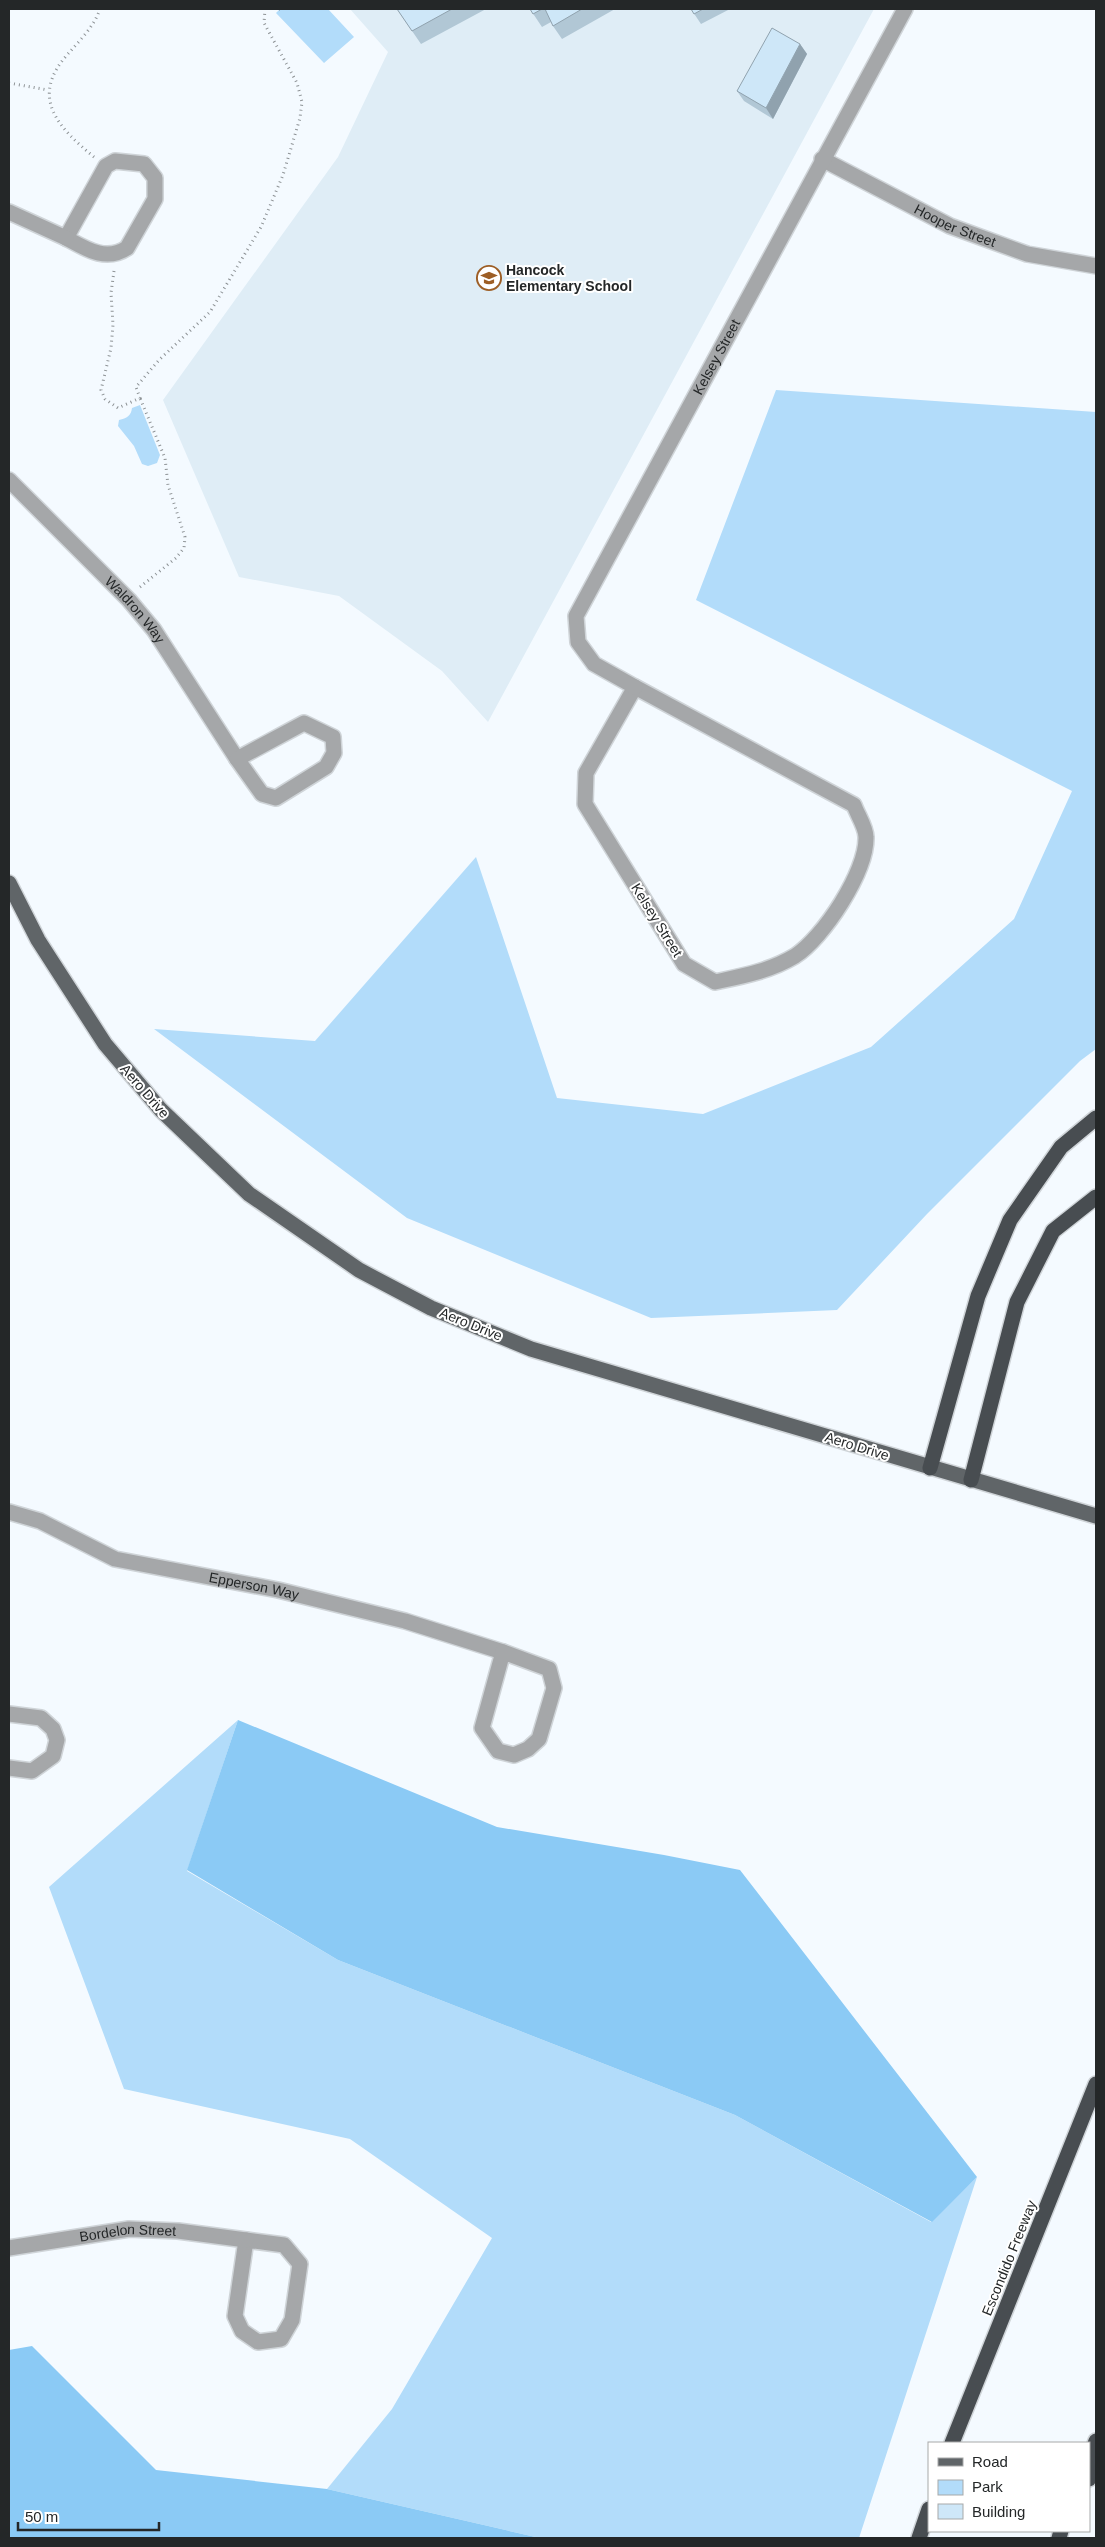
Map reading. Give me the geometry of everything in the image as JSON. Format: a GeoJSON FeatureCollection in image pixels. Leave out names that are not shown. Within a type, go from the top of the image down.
{"type":"FeatureCollection","features":[{"type":"Feature","properties":{"kind":"highway"},"geometry":{"type":"LineString","coordinates":[[930,1468],[978,1296],[1010,1220],[1061,1147],[1096,1118]]}},
{"type":"Feature","properties":{"kind":"highway"},"geometry":{"type":"LineString","coordinates":[[971,1480],[1017,1302],[1054,1231],[1096,1197]]}},
{"type":"Feature","properties":{"kind":"highway","name":"Escondido Freeway"},"geometry":{"type":"LineString","coordinates":[[952,2442],[1096,2084]]}},
{"type":"Feature","properties":{"kind":"highway"},"geometry":{"type":"LineString","coordinates":[[1090,2457],[1096,2441]]}},
{"type":"Feature","properties":{"kind":"highway"},"geometry":{"type":"LineString","coordinates":[[1090,2477],[1096,2465]]}},
{"type":"Feature","properties":{"kind":"highway"},"geometry":{"type":"LineString","coordinates":[[919,2538],[928,2512]]}},
{"type":"Feature","properties":{"kind":"main road","name":"Aero Drive"},"geometry":{"type":"LineString","coordinates":[[9,883],[38,940],[105,1044],[161,1110],[249,1194],[359,1270],[431,1308],[531,1349],[1096,1516]]}},
{"type":"Feature","properties":{"kind":"street","name":"Kelsey Street"},"geometry":{"type":"LineString","coordinates":[[635,687],[586,773],[585,804],[684,964],[715,982],[760,973],[796,955],[830,922],[857,875],[866,837],[854,805],[594,664],[578,642],[576,616],[905,9]]}},
{"type":"Feature","properties":{"kind":"street","name":"Hooper Street"},"geometry":{"type":"LineString","coordinates":[[822,159],[950,226],[1026,254],[1096,266]]}},
{"type":"Feature","properties":{"kind":"street"},"geometry":{"type":"LineString","coordinates":[[9,212],[98,255],[114,254],[128,248],[155,199],[154,178],[144,164],[115,162],[106,166],[66,238]]}},
{"type":"Feature","properties":{"kind":"street","name":"Waldron Way"},"geometry":{"type":"LineString","coordinates":[[9,480],[126,597],[154,630],[237,759],[262,794],[276,798],[326,767],[334,753],[333,737],[304,723],[237,759]]}},
{"type":"Feature","properties":{"kind":"street","name":"Epperson Way"},"geometry":{"type":"LineString","coordinates":[[9,1512],[40,1521],[115,1559],[278,1590],[404,1620],[502,1652],[549,1669],[554,1688],[539,1740],[528,1749],[514,1755],[498,1751],[482,1728],[502,1652]]}},
{"type":"Feature","properties":{"kind":"street"},"geometry":{"type":"LineString","coordinates":[[9,1714],[40,1718],[53,1729],[57,1740],[53,1756],[32,1771],[9,1768]]}},
{"type":"Feature","properties":{"kind":"street","name":"Bordelon Street"},"geometry":{"type":"LineString","coordinates":[[9,2248],[130,2229],[178,2231],[284,2245],[300,2264],[292,2320],[281,2339],[258,2342],[242,2331],[235,2316],[246,2240]]}},
{"type":"Feature","properties":{"kind":"path"},"geometry":{"type":"LineString","coordinates":[[100,9],[87,33],[60,63],[48,90],[48,101],[57,121],[79,144],[106,166]]}},
{"type":"Feature","properties":{"kind":"path"},"geometry":{"type":"LineString","coordinates":[[126,597],[176,558],[184,548],[185,537],[168,485],[165,458],[136,387],[159,360],[210,312],[261,227],[283,175],[300,118],[302,102],[297,83],[264,23],[265,9]]}},
{"type":"Feature","properties":{"kind":"path"},"geometry":{"type":"LineString","coordinates":[[9,83],[48,90]]}},
{"type":"Feature","properties":{"kind":"path"},"geometry":{"type":"LineString","coordinates":[[114,254],[111,293],[113,325],[111,348],[100,390],[105,399],[118,408],[140,398]]}},
{"type":"Feature","properties":{"kind":"shaded area","name":"Hancock Elementary School"},"geometry":{"type":"Polygon","coordinates":[[[350,9],[874,9],[488,722],[442,671],[339,596],[239,577],[163,400],[338,157],[388,52],[350,9]]]}},
{"type":"Feature","properties":{"kind":"shaded area"},"geometry":{"type":"Polygon","coordinates":[[[238,1720],[497,1827],[664,1855],[740,1870],[977,2177],[932,2222],[735,2115],[338,1960],[187,1870],[238,1720]]]}},
{"type":"Feature","properties":{"kind":"shaded area"},"geometry":{"type":"Polygon","coordinates":[[[32,2346],[156,2470],[327,2489],[540,2538],[9,2538],[9,2350],[32,2346]]]}},
{"type":"Feature","properties":{"kind":"green space"},"geometry":{"type":"Polygon","coordinates":[[[280,9],[328,9],[354,37],[324,63],[276,13],[280,9]]]}},
{"type":"Feature","properties":{"kind":"green space"},"geometry":{"type":"Polygon","coordinates":[[[776,390],[1096,412],[1096,1049],[1080,1061],[927,1214],[837,1310],[651,1318],[407,1218],[154,1029],[315,1041],[476,857],[557,1098],[703,1114],[871,1047],[1014,919],[1072,791],[696,600],[776,390]]]}},
{"type":"Feature","properties":{"kind":"green space"},"geometry":{"type":"Polygon","coordinates":[[[140,405],[160,455],[157,463],[148,466],[142,464],[134,446],[118,426],[119,420],[128,416],[132,408],[140,405]]]}},
{"type":"Feature","properties":{"kind":"green space"},"geometry":{"type":"Polygon","coordinates":[[[238,1720],[187,1871],[338,1960],[735,2115],[931,2222],[977,2177],[859,2538],[540,2538],[327,2489],[392,2409],[492,2238],[350,2139],[124,2089],[49,1887],[238,1720]]]}},
{"type":"Feature","properties":{"kind":"building"},"geometry":{"type":"Polygon","coordinates":[[[397,9],[452,9],[412,31],[397,9]]]}},
{"type":"Feature","properties":{"kind":"building"},"geometry":{"type":"Polygon","coordinates":[[[530,9],[542,9],[533,14],[530,9]]]}},
{"type":"Feature","properties":{"kind":"building"},"geometry":{"type":"Polygon","coordinates":[[[545,9],[582,9],[553,26],[545,9]]]}},
{"type":"Feature","properties":{"kind":"building"},"geometry":{"type":"Polygon","coordinates":[[[691,9],[703,9],[694,14],[691,9]]]}},
{"type":"Feature","properties":{"kind":"building"},"geometry":{"type":"Polygon","coordinates":[[[772,28],[800,44],[766,108],[737,91],[772,28]]]}},
{"type":"Feature","properties":{"kind":"place","name":"Hancock Elementary School"},"geometry":{"type":"Point","coordinates":[489,278]}}]}
